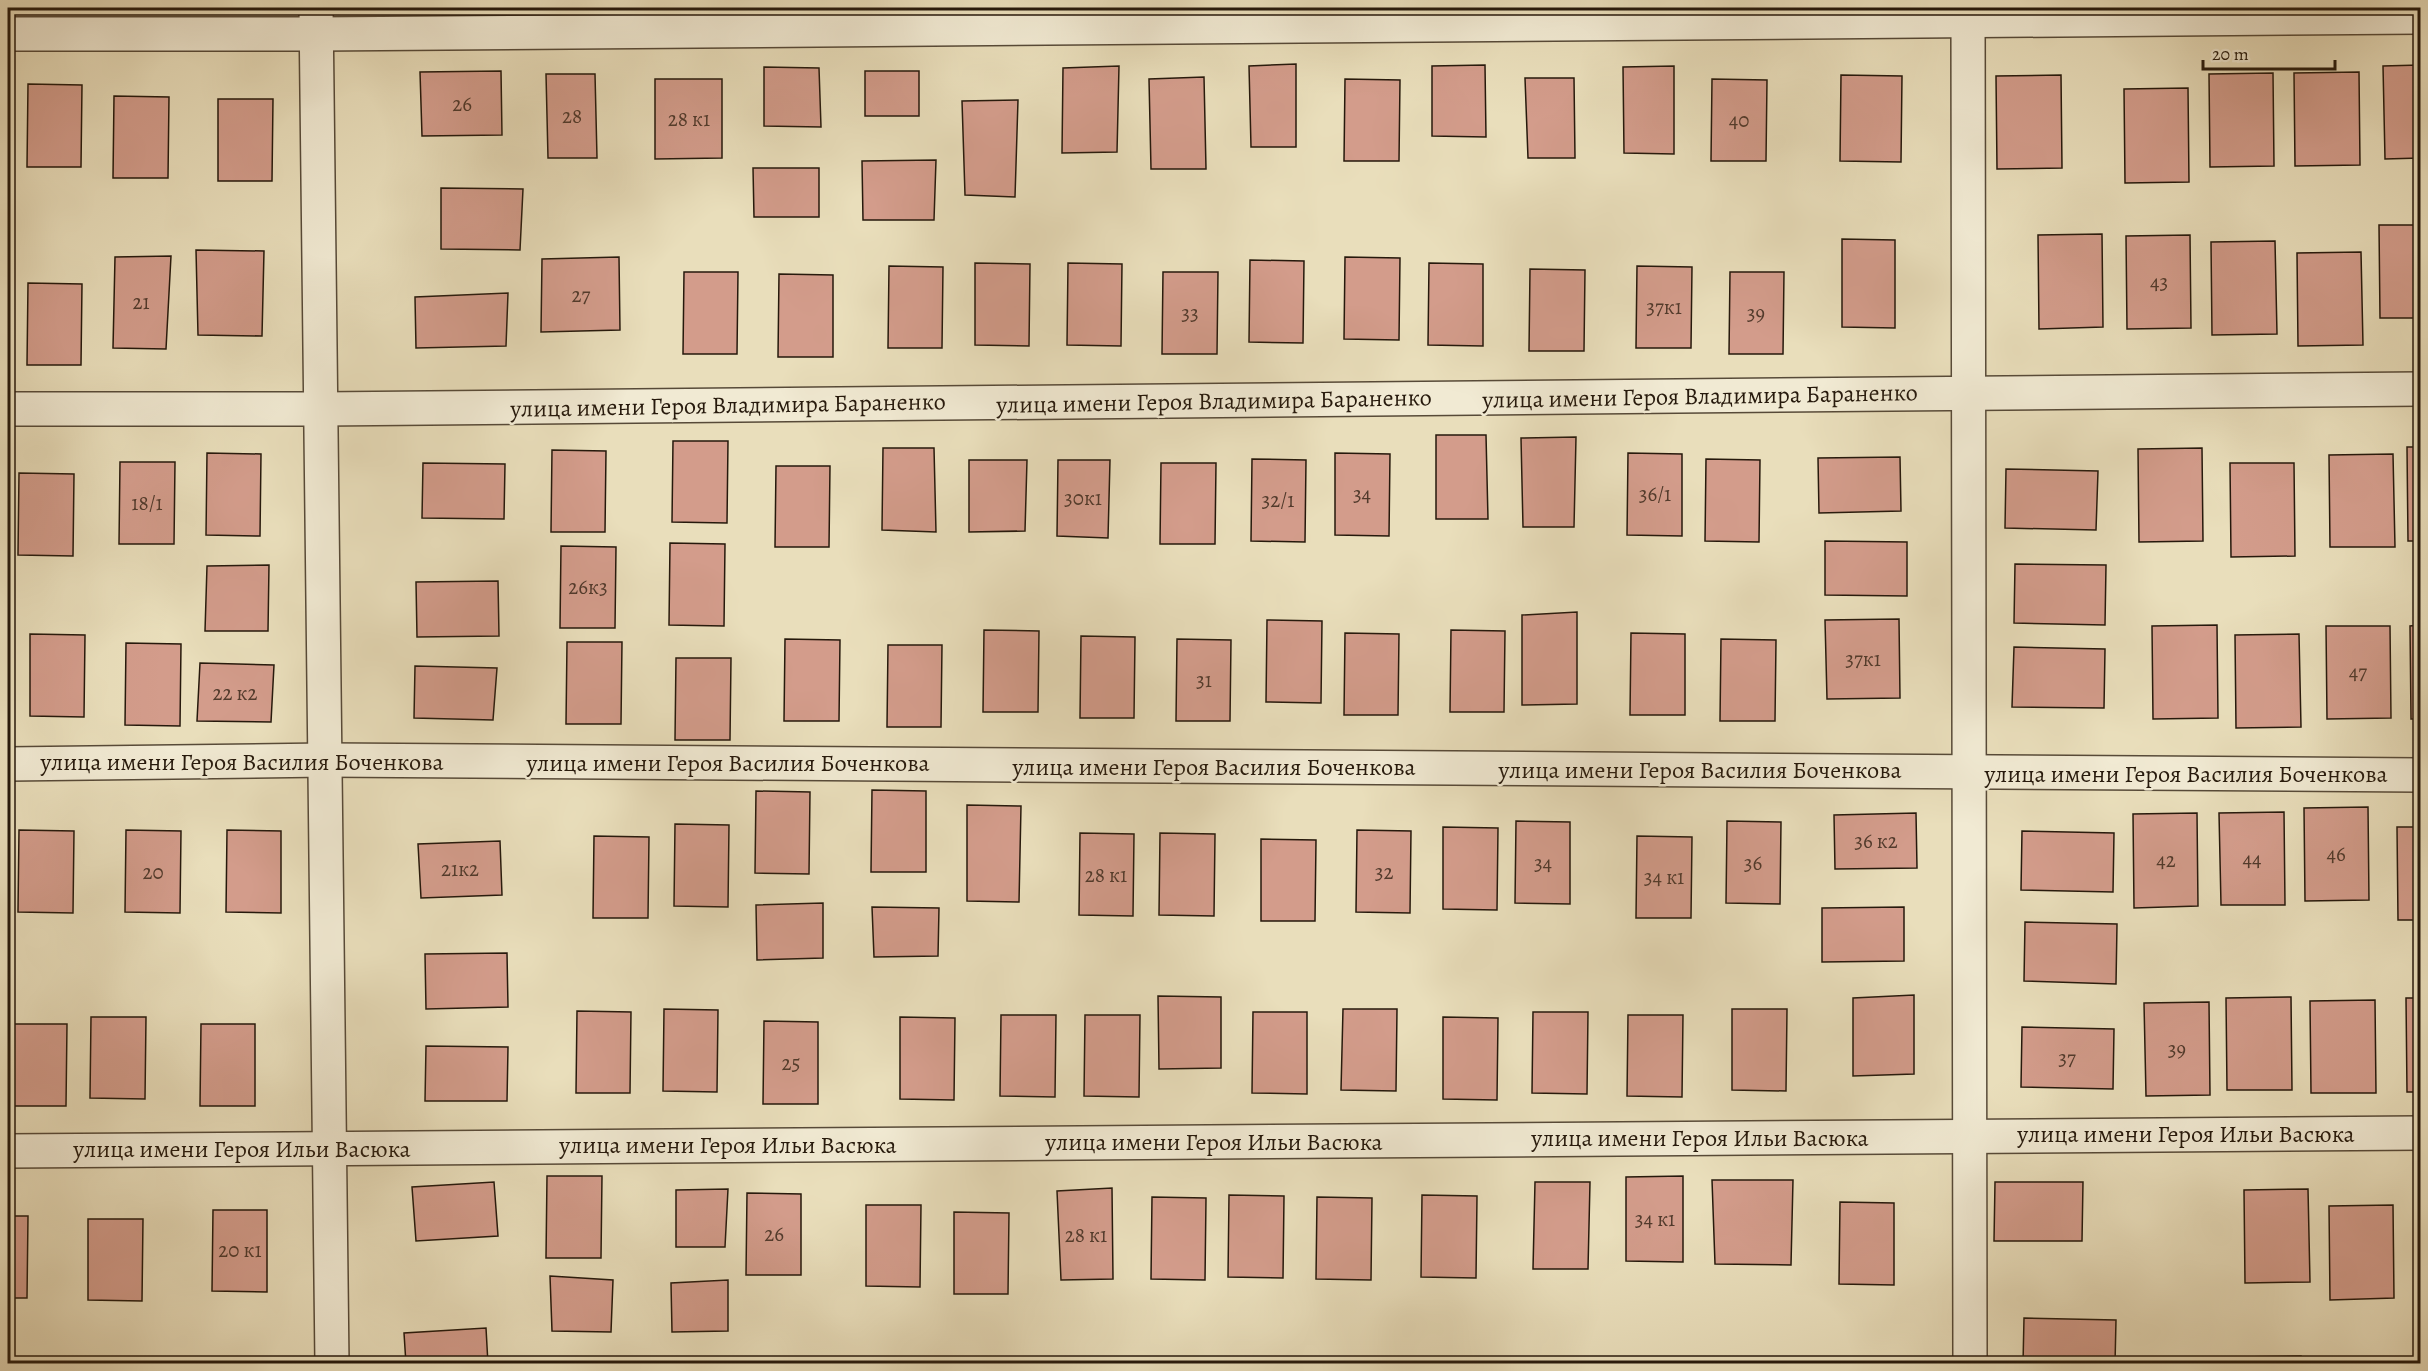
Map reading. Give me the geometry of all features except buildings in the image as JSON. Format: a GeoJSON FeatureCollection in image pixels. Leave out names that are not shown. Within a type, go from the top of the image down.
{"type":"FeatureCollection","features":[{"type":"Feature","properties":{"kind":"street"},"geometry":{"type":"LineString","coordinates":[[1968,14],[1970,1364]]}},
{"type":"Feature","properties":{"kind":"street"},"geometry":{"type":"LineString","coordinates":[[8,34],[317,21],[1968,14],[2421,17]]}},
{"type":"Feature","properties":{"kind":"street"},"geometry":{"type":"LineString","coordinates":[[317,21],[332,1364]]}},
{"type":"Feature","properties":{"kind":"street","name":"улица имени Героя Владимира Бараненко"},"geometry":{"type":"LineString","coordinates":[[8,409],[321,409],[2421,389]]}},
{"type":"Feature","properties":{"kind":"street","name":"улица имени Героя Василия Боченкова"},"geometry":{"type":"LineString","coordinates":[[8,764],[326,760],[2421,775]]}},
{"type":"Feature","properties":{"kind":"street","name":"улица имени Героя Ильи Васюка"},"geometry":{"type":"LineString","coordinates":[[8,1150],[2421,1133]]}}]}
